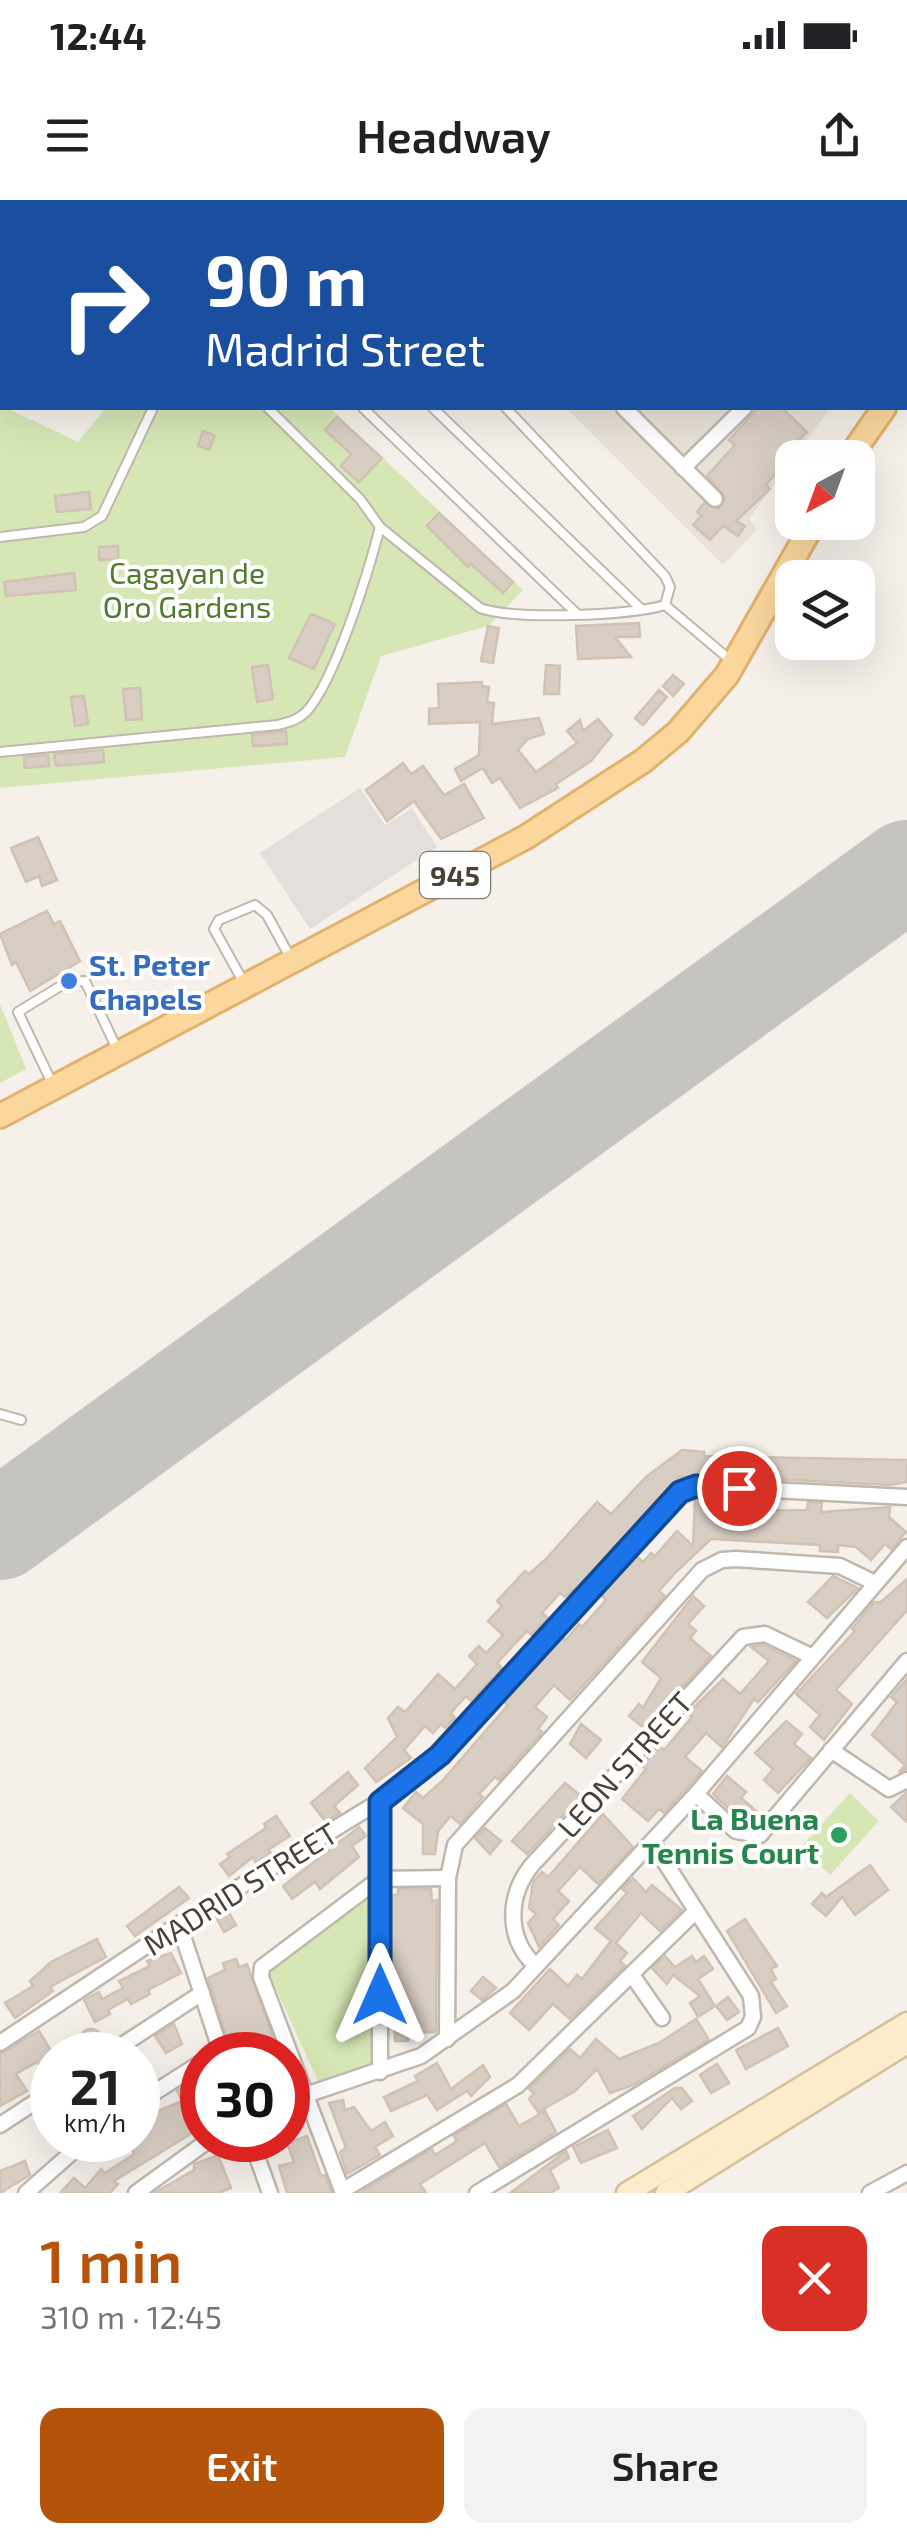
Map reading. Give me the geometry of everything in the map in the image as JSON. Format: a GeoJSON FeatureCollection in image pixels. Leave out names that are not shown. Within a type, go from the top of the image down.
{"type":"FeatureCollection","features":[{"type":"Feature","properties":{"kind":"main road"},"geometry":{"type":"LineString","coordinates":[[862,440],[883,410]]}},
{"type":"Feature","properties":{"kind":"main road","name":"945"},"geometry":{"type":"LineString","coordinates":[[0,1116],[526,837],[642,761],[704,704],[734,663],[804,540]]}},
{"type":"Feature","properties":{"kind":"street"},"geometry":{"type":"LineString","coordinates":[[626,410],[714,499]]}},
{"type":"Feature","properties":{"kind":"street"},"geometry":{"type":"LineString","coordinates":[[683,468],[742,410]]}},
{"type":"Feature","properties":{"kind":"street","name":"MADRID STREET"},"geometry":{"type":"LineString","coordinates":[[0,2043],[178,1924],[380,1802],[440,1755],[680,1492],[696,1486],[907,1497]]}},
{"type":"Feature","properties":{"kind":"street"},"geometry":{"type":"LineString","coordinates":[[310,2092],[421,2056],[502,2000],[696,1794],[907,1547]]}},
{"type":"Feature","properties":{"kind":"street"},"geometry":{"type":"LineString","coordinates":[[446,2040],[451,1855],[461,1837],[702,1570],[722,1560],[736,1559],[840,1566],[874,1583]]}},
{"type":"Feature","properties":{"kind":"street","name":"LEON STREET"},"geometry":{"type":"LineString","coordinates":[[536,1966],[522,1954],[516,1939],[513,1904],[521,1878],[545,1851],[743,1638],[766,1634],[814,1657]]}},
{"type":"Feature","properties":{"kind":"street"},"geometry":{"type":"LineString","coordinates":[[696,1794],[736,1831],[747,1836],[760,1835],[907,1661]]}},
{"type":"Feature","properties":{"kind":"street"},"geometry":{"type":"LineString","coordinates":[[832,1750],[890,1789],[907,1780]]}},
{"type":"Feature","properties":{"kind":"street"},"geometry":{"type":"LineString","coordinates":[[380,1802],[380,2072]]}},
{"type":"Feature","properties":{"kind":"street"},"geometry":{"type":"LineString","coordinates":[[478,2193],[748,2028],[754,2017],[751,1996],[652,1842]]}},
{"type":"Feature","properties":{"kind":"street"},"geometry":{"type":"LineString","coordinates":[[282,2032],[261,1977],[262,1967],[379,1879],[448,1878]]}},
{"type":"Feature","properties":{"kind":"street"},"geometry":{"type":"LineString","coordinates":[[310,2106],[342,2192],[518,2085],[696,1911]]}},
{"type":"Feature","properties":{"kind":"street"},"geometry":{"type":"LineString","coordinates":[[178,1924],[213,2032]]}},
{"type":"Feature","properties":{"kind":"street"},"geometry":{"type":"LineString","coordinates":[[632,1975],[662,2018]]}},
{"type":"Feature","properties":{"kind":"street"},"geometry":{"type":"LineString","coordinates":[[142,2032],[202,1993]]}},
{"type":"Feature","properties":{"kind":"street"},"geometry":{"type":"LineString","coordinates":[[627,2193],[907,2023]]}},
{"type":"Feature","properties":{"kind":"street"},"geometry":{"type":"LineString","coordinates":[[666,2193],[907,2043]]}},
{"type":"Feature","properties":{"kind":"street"},"geometry":{"type":"LineString","coordinates":[[0,2125],[30,2105]]}},
{"type":"Feature","properties":{"kind":"street"},"geometry":{"type":"LineString","coordinates":[[136,2193],[180,2161]]}},
{"type":"Feature","properties":{"kind":"street"},"geometry":{"type":"LineString","coordinates":[[26,2193],[61,2162]]}},
{"type":"Feature","properties":{"kind":"street"},"geometry":{"type":"LineString","coordinates":[[259,2162],[270,2193]]}},
{"type":"Feature","properties":{"kind":"street"},"geometry":{"type":"LineString","coordinates":[[870,2193],[907,2172]]}},
{"type":"Feature","properties":{"kind":"lane"},"geometry":{"type":"LineString","coordinates":[[0,537],[84,526],[102,516],[152,410]]}},
{"type":"Feature","properties":{"kind":"lane"},"geometry":{"type":"LineString","coordinates":[[270,410],[360,499],[380,527],[480,608],[500,615],[665,605],[734,663]]}},
{"type":"Feature","properties":{"kind":"lane"},"geometry":{"type":"LineString","coordinates":[[366,410],[576,612]]}},
{"type":"Feature","properties":{"kind":"lane"},"geometry":{"type":"LineString","coordinates":[[434,410],[641,609]]}},
{"type":"Feature","properties":{"kind":"lane"},"geometry":{"type":"LineString","coordinates":[[508,410],[666,576],[670,588],[665,605]]}},
{"type":"Feature","properties":{"kind":"lane"},"geometry":{"type":"LineString","coordinates":[[0,752],[293,722],[320,692],[369,569],[380,527]]}},
{"type":"Feature","properties":{"kind":"lane"},"geometry":{"type":"LineString","coordinates":[[246,986],[214,929],[219,920],[255,905],[267,915],[292,961]]}},
{"type":"Feature","properties":{"kind":"lane"},"geometry":{"type":"LineString","coordinates":[[54,1087],[18,1012],[67,982],[85,981],[118,1053]]}},
{"type":"Feature","properties":{"kind":"lane"},"geometry":{"type":"LineString","coordinates":[[0,1414],[21,1420]]}},
{"type":"Feature","properties":{"kind":"shaded area"},"geometry":{"type":"Polygon","coordinates":[[[568,410],[829,410],[807,440],[775,440],[775,483],[749,519],[757,530],[723,565],[568,410]]]}},
{"type":"Feature","properties":{"kind":"shaded area"},"geometry":{"type":"Polygon","coordinates":[[[360,788],[385,825],[412,808],[437,847],[310,929],[260,853],[360,788]]]}},
{"type":"Feature","properties":{"kind":"green space","name":"Cagayan de Oro Gardens"},"geometry":{"type":"Polygon","coordinates":[[[0,410],[11,410],[78,442],[104,410],[332,410],[523,590],[488,626],[381,656],[345,757],[0,788],[0,410]]]}},
{"type":"Feature","properties":{"kind":"green space"},"geometry":{"type":"Polygon","coordinates":[[[0,1004],[26,1069],[0,1083],[0,1004]]]}},
{"type":"Feature","properties":{"kind":"green space","name":"La Buena Tennis Court"},"geometry":{"type":"Polygon","coordinates":[[[850,1793],[879,1821],[830,1875],[800,1848],[850,1793]]]}},
{"type":"Feature","properties":{"kind":"green space"},"geometry":{"type":"Polygon","coordinates":[[[369,1895],[373,2066],[318,2081],[310,2063],[310,2032],[296,2032],[267,1969],[369,1895]]]}},
{"type":"Feature","properties":{"kind":"building"},"geometry":{"type":"Polygon","coordinates":[[[756,410],[784,410],[807,432],[799,440],[775,440],[775,474],[766,485],[770,489],[736,521],[745,526],[738,536],[723,526],[710,540],[693,525],[701,516],[697,512],[704,503],[719,509],[725,497],[707,476],[735,445],[729,440],[756,410]]]}},
{"type":"Feature","properties":{"kind":"building"},"geometry":{"type":"Polygon","coordinates":[[[337,417],[382,458],[359,482],[341,466],[351,454],[325,430],[337,417]]]}},
{"type":"Feature","properties":{"kind":"building"},"geometry":{"type":"Polygon","coordinates":[[[203,431],[215,436],[209,450],[198,446],[203,431]]]}},
{"type":"Feature","properties":{"kind":"building"},"geometry":{"type":"Polygon","coordinates":[[[89,492],[91,509],[57,512],[55,496],[89,492]]]}},
{"type":"Feature","properties":{"kind":"building"},"geometry":{"type":"Polygon","coordinates":[[[439,513],[513,582],[503,593],[471,564],[468,567],[427,526],[439,513]]]}},
{"type":"Feature","properties":{"kind":"building"},"geometry":{"type":"Polygon","coordinates":[[[118,546],[118,559],[99,560],[99,547],[118,546]]]}},
{"type":"Feature","properties":{"kind":"building"},"geometry":{"type":"Polygon","coordinates":[[[74,573],[76,590],[6,596],[4,582],[74,573]]]}},
{"type":"Feature","properties":{"kind":"building"},"geometry":{"type":"Polygon","coordinates":[[[311,614],[335,624],[314,669],[289,658],[311,614]]]}},
{"type":"Feature","properties":{"kind":"building"},"geometry":{"type":"Polygon","coordinates":[[[639,623],[640,637],[615,637],[631,657],[578,659],[576,626],[639,623]]]}},
{"type":"Feature","properties":{"kind":"building"},"geometry":{"type":"Polygon","coordinates":[[[488,626],[499,628],[493,663],[481,661],[488,626]]]}},
{"type":"Feature","properties":{"kind":"building"},"geometry":{"type":"Polygon","coordinates":[[[268,665],[273,699],[257,702],[252,667],[268,665]]]}},
{"type":"Feature","properties":{"kind":"building"},"geometry":{"type":"Polygon","coordinates":[[[546,665],[560,666],[559,694],[544,694],[546,665]]]}},
{"type":"Feature","properties":{"kind":"building"},"geometry":{"type":"Polygon","coordinates":[[[673,675],[684,684],[673,696],[663,686],[673,675]]]}},
{"type":"Feature","properties":{"kind":"building"},"geometry":{"type":"Polygon","coordinates":[[[482,682],[482,686],[489,687],[487,702],[494,703],[492,724],[539,718],[544,734],[528,739],[518,750],[536,772],[577,743],[567,731],[580,720],[583,731],[598,719],[612,735],[591,761],[556,784],[558,788],[520,808],[500,778],[492,783],[483,768],[461,781],[455,769],[479,755],[480,722],[429,724],[429,709],[439,708],[438,684],[482,682]]]}},
{"type":"Feature","properties":{"kind":"building"},"geometry":{"type":"Polygon","coordinates":[[[140,688],[142,719],[126,720],[123,689],[140,688]]]}},
{"type":"Feature","properties":{"kind":"building"},"geometry":{"type":"Polygon","coordinates":[[[659,690],[667,697],[643,725],[635,718],[659,690]]]}},
{"type":"Feature","properties":{"kind":"building"},"geometry":{"type":"Polygon","coordinates":[[[84,696],[88,724],[75,726],[71,697],[84,696]]]}},
{"type":"Feature","properties":{"kind":"building"},"geometry":{"type":"Polygon","coordinates":[[[286,731],[287,744],[253,746],[252,735],[286,731]]]}},
{"type":"Feature","properties":{"kind":"building"},"geometry":{"type":"Polygon","coordinates":[[[103,750],[104,762],[56,766],[54,754],[103,750]]]}},
{"type":"Feature","properties":{"kind":"building"},"geometry":{"type":"Polygon","coordinates":[[[48,755],[49,766],[25,768],[24,757],[48,755]]]}},
{"type":"Feature","properties":{"kind":"building"},"geometry":{"type":"Polygon","coordinates":[[[403,763],[411,774],[423,766],[444,795],[464,784],[484,818],[441,839],[414,801],[387,821],[366,790],[403,763]]]}},
{"type":"Feature","properties":{"kind":"building"},"geometry":{"type":"Polygon","coordinates":[[[38,837],[57,880],[42,886],[39,876],[26,882],[11,848],[38,837]]]}},
{"type":"Feature","properties":{"kind":"building"},"geometry":{"type":"Polygon","coordinates":[[[47,911],[54,924],[60,921],[80,961],[30,991],[16,962],[12,965],[0,934],[47,911]]]}},
{"type":"Feature","properties":{"kind":"building"},"geometry":{"type":"Polygon","coordinates":[[[682,1450],[704,1452],[704,1456],[907,1460],[907,1482],[890,1485],[735,1477],[736,1470],[702,1470],[701,1476],[679,1477],[584,1581],[565,1597],[560,1593],[542,1613],[548,1618],[532,1635],[527,1631],[497,1663],[502,1668],[471,1701],[466,1696],[451,1713],[455,1718],[433,1733],[425,1726],[404,1750],[411,1758],[376,1782],[365,1768],[397,1737],[388,1718],[398,1707],[405,1712],[438,1674],[455,1689],[477,1664],[469,1656],[479,1646],[486,1653],[503,1635],[488,1621],[502,1606],[497,1601],[525,1571],[529,1574],[546,1559],[597,1502],[611,1514],[646,1477],[682,1450]]]}},
{"type":"Feature","properties":{"kind":"building"},"geometry":{"type":"Polygon","coordinates":[[[695,1498],[738,1499],[738,1511],[807,1510],[808,1502],[822,1503],[821,1512],[890,1507],[889,1517],[906,1532],[891,1549],[885,1544],[871,1560],[856,1547],[838,1545],[838,1552],[820,1551],[820,1545],[711,1539],[659,1591],[665,1596],[570,1700],[554,1685],[535,1707],[547,1717],[538,1729],[542,1732],[499,1780],[495,1777],[479,1794],[483,1797],[460,1824],[451,1816],[438,1831],[435,1854],[423,1854],[423,1824],[403,1808],[416,1792],[423,1798],[442,1781],[508,1705],[501,1700],[561,1636],[566,1640],[579,1624],[582,1627],[606,1600],[600,1594],[636,1556],[643,1562],[651,1553],[655,1556],[677,1531],[693,1546],[695,1498]]]}},
{"type":"Feature","properties":{"kind":"building"},"geometry":{"type":"Polygon","coordinates":[[[833,1576],[858,1588],[827,1618],[808,1602],[833,1576]]]}},
{"type":"Feature","properties":{"kind":"building"},"geometry":{"type":"Polygon","coordinates":[[[907,1579],[907,1610],[836,1690],[852,1704],[824,1740],[810,1727],[820,1715],[796,1694],[855,1631],[852,1629],[874,1602],[881,1602],[907,1579]]]}},
{"type":"Feature","properties":{"kind":"building"},"geometry":{"type":"Polygon","coordinates":[[[693,1596],[704,1606],[688,1624],[696,1631],[690,1638],[711,1656],[644,1728],[629,1716],[639,1704],[643,1708],[661,1678],[642,1662],[693,1596]]]}},
{"type":"Feature","properties":{"kind":"building"},"geometry":{"type":"Polygon","coordinates":[[[763,1645],[796,1661],[758,1702],[754,1699],[722,1747],[706,1733],[685,1757],[702,1771],[664,1813],[659,1809],[648,1821],[622,1799],[646,1769],[641,1765],[658,1745],[664,1750],[692,1717],[688,1713],[723,1679],[740,1694],[769,1661],[751,1647],[763,1645]]]}},
{"type":"Feature","properties":{"kind":"building"},"geometry":{"type":"Polygon","coordinates":[[[907,1679],[907,1769],[899,1772],[905,1765],[872,1735],[897,1702],[891,1697],[907,1679]]]}},
{"type":"Feature","properties":{"kind":"building"},"geometry":{"type":"Polygon","coordinates":[[[786,1721],[802,1734],[794,1744],[811,1758],[778,1793],[764,1780],[773,1769],[755,1753],[786,1721]]]}},
{"type":"Feature","properties":{"kind":"building"},"geometry":{"type":"Polygon","coordinates":[[[581,1724],[601,1740],[586,1758],[570,1744],[581,1724]]]}},
{"type":"Feature","properties":{"kind":"building"},"geometry":{"type":"Polygon","coordinates":[[[348,1772],[358,1785],[334,1806],[340,1813],[326,1822],[311,1803],[348,1772]]]}},
{"type":"Feature","properties":{"kind":"building"},"geometry":{"type":"Polygon","coordinates":[[[727,1776],[746,1792],[741,1798],[762,1816],[756,1824],[741,1821],[713,1794],[727,1776]]]}},
{"type":"Feature","properties":{"kind":"building"},"geometry":{"type":"Polygon","coordinates":[[[565,1783],[581,1796],[527,1854],[512,1841],[565,1783]]]}},
{"type":"Feature","properties":{"kind":"building"},"geometry":{"type":"Polygon","coordinates":[[[907,1792],[907,1822],[891,1807],[907,1792]]]}},
{"type":"Feature","properties":{"kind":"building"},"geometry":{"type":"Polygon","coordinates":[[[603,1814],[633,1847],[598,1884],[580,1867],[558,1891],[569,1901],[553,1919],[559,1925],[539,1947],[528,1923],[536,1914],[529,1908],[533,1882],[542,1872],[548,1877],[603,1814]]]}},
{"type":"Feature","properties":{"kind":"building"},"geometry":{"type":"Polygon","coordinates":[[[276,1816],[290,1836],[256,1863],[253,1857],[229,1876],[220,1864],[230,1857],[227,1854],[266,1828],[264,1824],[276,1816]]]}},
{"type":"Feature","properties":{"kind":"building"},"geometry":{"type":"Polygon","coordinates":[[[359,1827],[366,1836],[352,1846],[359,1857],[320,1889],[315,1882],[292,1899],[283,1886],[359,1827]]]}},
{"type":"Feature","properties":{"kind":"building"},"geometry":{"type":"Polygon","coordinates":[[[485,1828],[501,1841],[490,1854],[475,1838],[485,1828]]]}},
{"type":"Feature","properties":{"kind":"building"},"geometry":{"type":"Polygon","coordinates":[[[870,1865],[888,1890],[855,1915],[842,1897],[826,1916],[812,1904],[822,1893],[826,1897],[870,1865]]]}},
{"type":"Feature","properties":{"kind":"building"},"geometry":{"type":"Polygon","coordinates":[[[633,1878],[646,1892],[652,1885],[682,1910],[660,1931],[641,1913],[616,1943],[627,1953],[620,1961],[625,1966],[570,2019],[553,2004],[529,2030],[510,2013],[550,1969],[568,1986],[577,1975],[582,1979],[611,1941],[595,1928],[627,1893],[622,1889],[633,1878]]]}},
{"type":"Feature","properties":{"kind":"building"},"geometry":{"type":"Polygon","coordinates":[[[179,1887],[189,1898],[135,1936],[127,1926],[179,1887]]]}},
{"type":"Feature","properties":{"kind":"building"},"geometry":{"type":"Polygon","coordinates":[[[398,1889],[431,1889],[432,1901],[437,1900],[436,2032],[408,2033],[408,2041],[395,2041],[395,1989],[391,1989],[392,1895],[398,1895],[398,1889]]]}},
{"type":"Feature","properties":{"kind":"building"},"geometry":{"type":"Polygon","coordinates":[[[228,1911],[236,1925],[224,1932],[216,1917],[228,1911]]]}},
{"type":"Feature","properties":{"kind":"building"},"geometry":{"type":"Polygon","coordinates":[[[745,1919],[777,1966],[771,1969],[776,1979],[771,1982],[787,2006],[776,2013],[727,1931],[745,1919]]]}},
{"type":"Feature","properties":{"kind":"building"},"geometry":{"type":"Polygon","coordinates":[[[97,1939],[106,1957],[50,1987],[53,1991],[15,2018],[5,2003],[33,1986],[30,1981],[51,1962],[97,1939]]]}},
{"type":"Feature","properties":{"kind":"building"},"geometry":{"type":"Polygon","coordinates":[[[171,1953],[181,1973],[131,2004],[128,1999],[108,2010],[110,2014],[95,2022],[84,2000],[99,1992],[102,1999],[123,1988],[119,1981],[150,1966],[147,1961],[171,1953]]]}},
{"type":"Feature","properties":{"kind":"building"},"geometry":{"type":"Polygon","coordinates":[[[665,1956],[675,1967],[692,1956],[696,1962],[704,1956],[713,1969],[698,1979],[715,2006],[698,2017],[690,2003],[700,1996],[673,1975],[667,1984],[652,1968],[665,1956]]]}},
{"type":"Feature","properties":{"kind":"building"},"geometry":{"type":"Polygon","coordinates":[[[236,1959],[239,1967],[247,1964],[271,2032],[225,2032],[208,1978],[225,1970],[223,1963],[236,1959]]]}},
{"type":"Feature","properties":{"kind":"building"},"geometry":{"type":"Polygon","coordinates":[[[483,1977],[496,1988],[482,2000],[471,1991],[483,1977]]]}},
{"type":"Feature","properties":{"kind":"building"},"geometry":{"type":"Polygon","coordinates":[[[728,1997],[739,2012],[727,2020],[716,2006],[728,1997]]]}},
{"type":"Feature","properties":{"kind":"building"},"geometry":{"type":"Polygon","coordinates":[[[696,2019],[709,2040],[633,2085],[610,2093],[597,2069],[575,2091],[538,2112],[529,2099],[534,2093],[529,2089],[570,2049],[580,2058],[596,2039],[619,2059],[659,2043],[696,2019]]]}},
{"type":"Feature","properties":{"kind":"building"},"geometry":{"type":"Polygon","coordinates":[[[174,2024],[180,2045],[166,2053],[160,2044],[160,2033],[174,2024]]]}},
{"type":"Feature","properties":{"kind":"building"},"geometry":{"type":"Polygon","coordinates":[[[778,2028],[788,2046],[746,2069],[736,2050],[778,2028]]]}},
{"type":"Feature","properties":{"kind":"building"},"geometry":{"type":"Polygon","coordinates":[[[30,2036],[30,2066],[16,2074],[27,2091],[0,2106],[0,2054],[30,2036]]]}},
{"type":"Feature","properties":{"kind":"building"},"geometry":{"type":"Polygon","coordinates":[[[437,2063],[451,2089],[483,2065],[490,2077],[471,2096],[467,2091],[437,2110],[427,2095],[391,2111],[384,2097],[418,2081],[415,2076],[437,2063]]]}},
{"type":"Feature","properties":{"kind":"building"},"geometry":{"type":"Polygon","coordinates":[[[717,2064],[729,2083],[711,2093],[700,2075],[717,2064]]]}},
{"type":"Feature","properties":{"kind":"building"},"geometry":{"type":"Polygon","coordinates":[[[675,2088],[682,2088],[692,2101],[681,2109],[672,2098],[642,2129],[633,2116],[675,2088]]]}},
{"type":"Feature","properties":{"kind":"building"},"geometry":{"type":"Polygon","coordinates":[[[343,2100],[345,2110],[354,2107],[371,2131],[385,2122],[393,2136],[375,2147],[380,2155],[347,2174],[340,2152],[346,2148],[329,2103],[343,2100]]]}},
{"type":"Feature","properties":{"kind":"building"},"geometry":{"type":"Polygon","coordinates":[[[180,2102],[180,2140],[160,2153],[160,2110],[180,2102]]]}},
{"type":"Feature","properties":{"kind":"building"},"geometry":{"type":"Polygon","coordinates":[[[506,2104],[519,2126],[545,2111],[556,2132],[499,2167],[485,2143],[420,2184],[426,2193],[359,2193],[432,2149],[435,2155],[457,2141],[454,2136],[506,2104]]]}},
{"type":"Feature","properties":{"kind":"building"},"geometry":{"type":"Polygon","coordinates":[[[608,2130],[617,2148],[581,2163],[573,2147],[608,2130]]]}},
{"type":"Feature","properties":{"kind":"building"},"geometry":{"type":"Polygon","coordinates":[[[310,2145],[332,2193],[287,2193],[279,2166],[310,2162],[310,2145]]]}},
{"type":"Feature","properties":{"kind":"building"},"geometry":{"type":"Polygon","coordinates":[[[566,2151],[569,2158],[550,2170],[559,2188],[550,2193],[510,2193],[566,2151]]]}},
{"type":"Feature","properties":{"kind":"building"},"geometry":{"type":"Polygon","coordinates":[[[25,2161],[30,2175],[0,2193],[0,2171],[25,2161]]]}},
{"type":"Feature","properties":{"kind":"building"},"geometry":{"type":"Polygon","coordinates":[[[122,2162],[145,2162],[114,2181],[118,2184],[110,2193],[60,2193],[74,2178],[85,2188],[101,2169],[105,2173],[122,2162]]]}},
{"type":"Feature","properties":{"kind":"building"},"geometry":{"type":"Polygon","coordinates":[[[221,2162],[231,2188],[218,2193],[154,2193],[194,2170],[194,2164],[221,2162]]]}},
{"type":"Feature","properties":{"kind":"runway"},"geometry":{"type":"LineString","coordinates":[[0,1530],[907,870]]}},
{"type":"Feature","properties":{"kind":"place","name":"St. Peter Chapels"},"geometry":{"type":"Point","coordinates":[69,981]}},
{"type":"Feature","properties":{"kind":"place","name":"La Buena Tennis Court"},"geometry":{"type":"Point","coordinates":[839,1835]}},
{"type":"Feature","properties":{"kind":"route"},"geometry":{"type":"LineString","coordinates":[[380,1995],[380,1802],[408,1784],[440,1755],[680,1492],[696,1486],[739,1488]]}}]}
